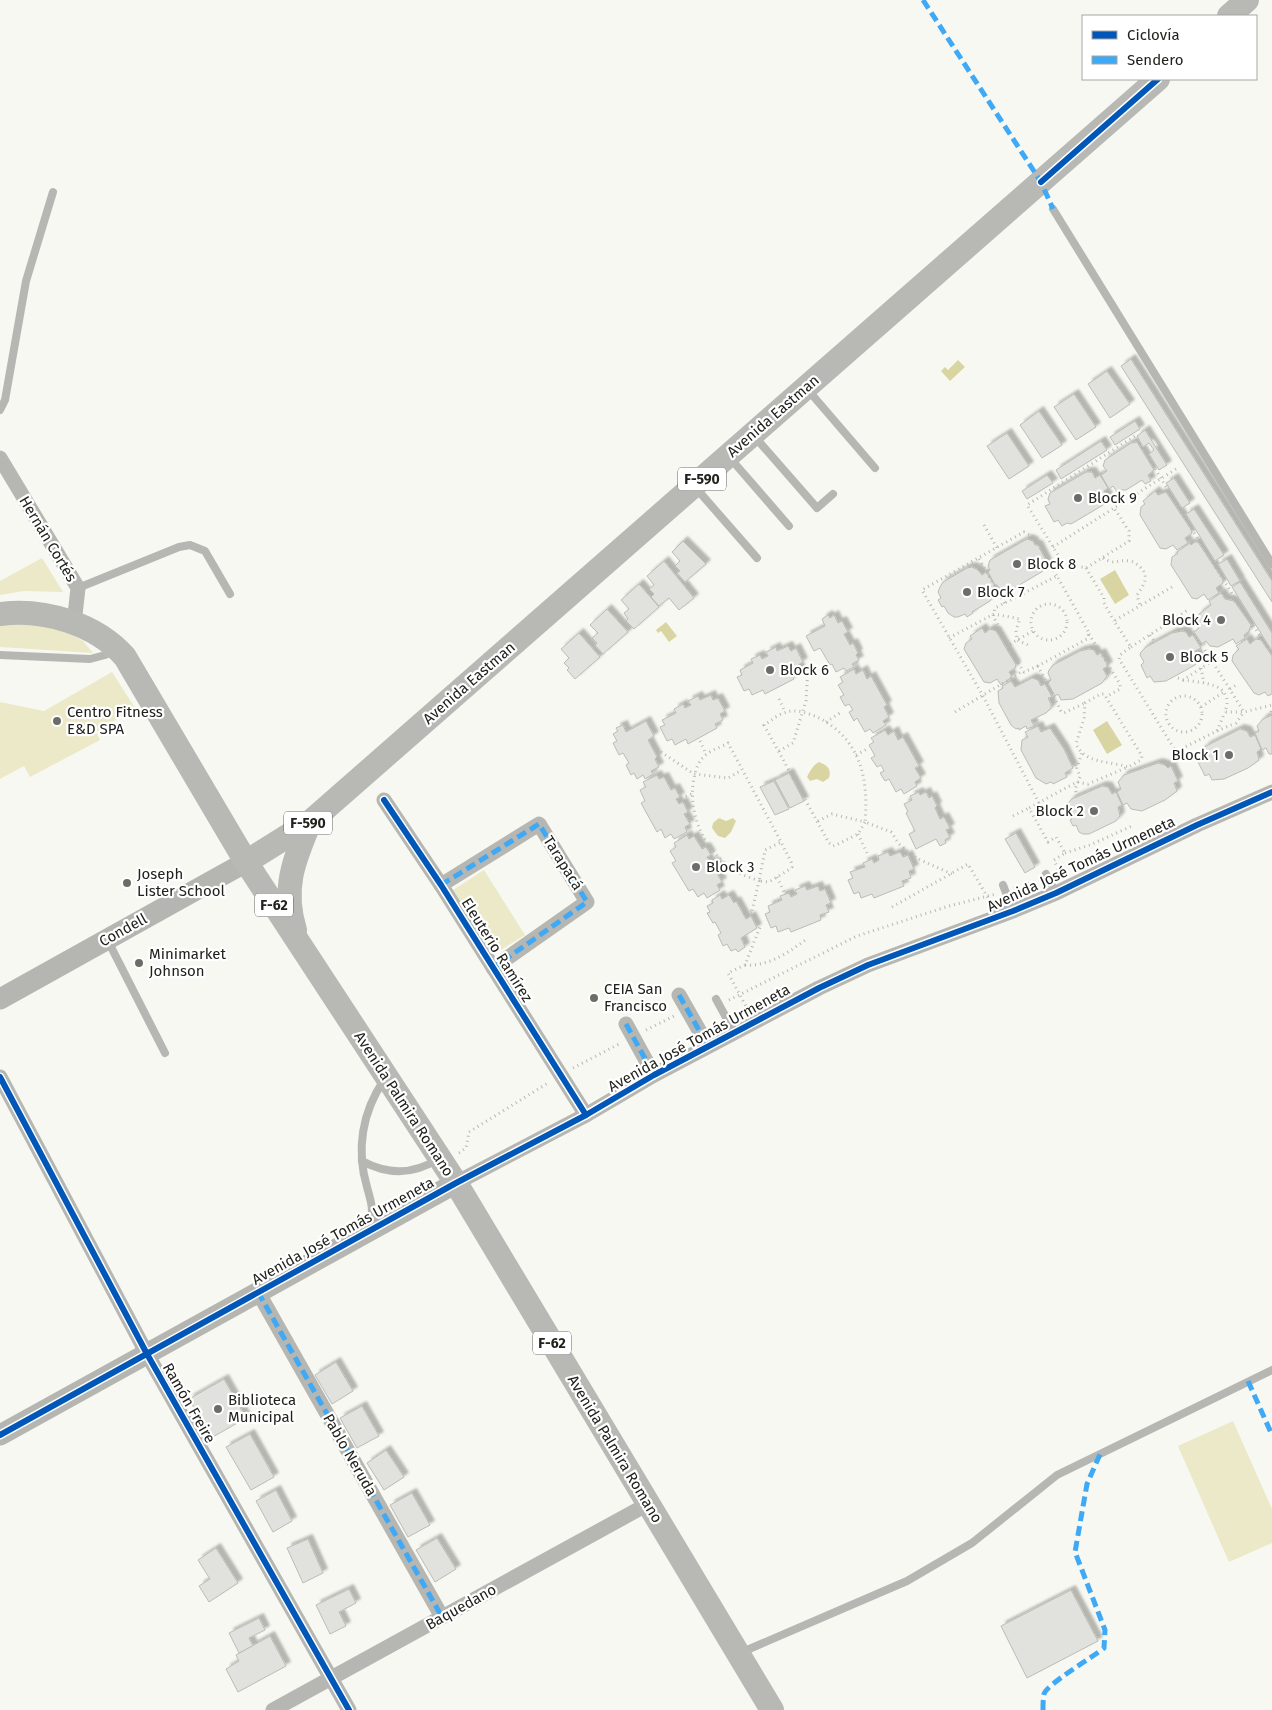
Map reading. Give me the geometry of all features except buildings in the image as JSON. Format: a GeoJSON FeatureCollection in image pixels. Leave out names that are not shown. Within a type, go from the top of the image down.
{"type":"FeatureCollection","features":[{"type":"Feature","properties":{"kind":"main road"},"geometry":{"type":"LineString","coordinates":[[1230,15],[1247,0]]}},
{"type":"Feature","properties":{"kind":"main road","name":"Avenida Eastman"},"geometry":{"type":"LineString","coordinates":[[246,862],[310,822],[1157,80]]}},
{"type":"Feature","properties":{"kind":"main road","name":"F-62"},"geometry":{"type":"LineString","coordinates":[[0,614],[35,614],[74,624]]}},
{"type":"Feature","properties":{"kind":"main road","name":"Avenida Palmira Romano"},"geometry":{"type":"LineString","coordinates":[[74,624],[96,632],[126,657],[246,862],[456,1182],[772,1710]]}},
{"type":"Feature","properties":{"kind":"main road"},"geometry":{"type":"LineString","coordinates":[[302,948],[292,918],[289,886],[296,855],[310,822]]}},
{"type":"Feature","properties":{"kind":"street","name":"Hernán Cortés"},"geometry":{"type":"LineString","coordinates":[[0,458],[78,588],[74,624]]}},
{"type":"Feature","properties":{"kind":"street","name":"Avenida José Tomás Urmeneta"},"geometry":{"type":"LineString","coordinates":[[0,1435],[456,1182],[586,1115],[654,1075],[819,988],[868,965],[1014,911],[1056,893],[1197,825],[1272,792]]}},
{"type":"Feature","properties":{"kind":"street","name":"Eleuterio Ramírez"},"geometry":{"type":"LineString","coordinates":[[384,800],[441,885],[586,1115]]}},
{"type":"Feature","properties":{"kind":"street","name":"Tarapacá"},"geometry":{"type":"LineString","coordinates":[[441,885],[539,824],[587,902],[493,968]]}},
{"type":"Feature","properties":{"kind":"street","name":"Condell"},"geometry":{"type":"LineString","coordinates":[[0,999],[246,862]]}},
{"type":"Feature","properties":{"kind":"street"},"geometry":{"type":"LineString","coordinates":[[679,995],[708,1046]]}},
{"type":"Feature","properties":{"kind":"street"},"geometry":{"type":"LineString","coordinates":[[626,1024],[654,1075]]}},
{"type":"Feature","properties":{"kind":"street","name":"Ramón Freire"},"geometry":{"type":"LineString","coordinates":[[0,1077],[147,1354],[349,1710]]}},
{"type":"Feature","properties":{"kind":"street","name":"Pablo Neruda"},"geometry":{"type":"LineString","coordinates":[[258,1292],[442,1617]]}},
{"type":"Feature","properties":{"kind":"street","name":"Baquedano"},"geometry":{"type":"LineString","coordinates":[[273,1710],[648,1504]]}},
{"type":"Feature","properties":{"kind":"lane"},"geometry":{"type":"LineString","coordinates":[[0,410],[5,400],[26,281],[53,192]]}},
{"type":"Feature","properties":{"kind":"lane"},"geometry":{"type":"LineString","coordinates":[[1053,209],[1272,564]]}},
{"type":"Feature","properties":{"kind":"lane"},"geometry":{"type":"LineString","coordinates":[[806,388],[875,468]]}},
{"type":"Feature","properties":{"kind":"lane"},"geometry":{"type":"LineString","coordinates":[[752,434],[817,508],[833,494]]}},
{"type":"Feature","properties":{"kind":"lane"},"geometry":{"type":"LineString","coordinates":[[728,456],[790,526]]}},
{"type":"Feature","properties":{"kind":"lane"},"geometry":{"type":"LineString","coordinates":[[694,486],[757,558]]}},
{"type":"Feature","properties":{"kind":"lane"},"geometry":{"type":"LineString","coordinates":[[78,588],[178,547],[190,545],[205,551],[230,594]]}},
{"type":"Feature","properties":{"kind":"lane"},"geometry":{"type":"LineString","coordinates":[[0,655],[90,659],[105,655],[116,647]]}},
{"type":"Feature","properties":{"kind":"lane"},"geometry":{"type":"LineString","coordinates":[[1047,876],[1056,893]]}},
{"type":"Feature","properties":{"kind":"lane"},"geometry":{"type":"LineString","coordinates":[[1005,888],[1014,911]]}},
{"type":"Feature","properties":{"kind":"lane"},"geometry":{"type":"LineString","coordinates":[[107,939],[164,1054]]}},
{"type":"Feature","properties":{"kind":"lane"},"geometry":{"type":"LineString","coordinates":[[718,1002],[734,1032]]}},
{"type":"Feature","properties":{"kind":"lane"},"geometry":{"type":"LineString","coordinates":[[370,1230],[373,1214],[362,1161],[362,1141],[367,1114],[375,1094],[386,1076]]}},
{"type":"Feature","properties":{"kind":"lane"},"geometry":{"type":"LineString","coordinates":[[362,1161],[383,1170],[405,1172],[417,1170],[440,1158]]}},
{"type":"Feature","properties":{"kind":"lane"},"geometry":{"type":"LineString","coordinates":[[738,1653],[907,1581],[972,1543],[1057,1475],[1272,1370]]}},
{"type":"Feature","properties":{"kind":"path"},"geometry":{"type":"LineString","coordinates":[[1114,508],[1129,531],[1129,541],[1086,568],[1063,564],[1027,505],[1135,436],[1272,653]]}},
{"type":"Feature","properties":{"kind":"path"},"geometry":{"type":"LineString","coordinates":[[1053,547],[1176,469]]}},
{"type":"Feature","properties":{"kind":"path"},"geometry":{"type":"LineString","coordinates":[[984,525],[997,548]]}},
{"type":"Feature","properties":{"kind":"path"},"geometry":{"type":"LineString","coordinates":[[1039,803],[983,696],[922,590],[1024,532],[1028,532],[1034,537],[1120,684],[1120,689],[1106,697]]}},
{"type":"Feature","properties":{"kind":"path"},"geometry":{"type":"LineString","coordinates":[[979,558],[1005,604]]}},
{"type":"Feature","properties":{"kind":"path"},"geometry":{"type":"LineString","coordinates":[[1103,558],[1115,563],[1128,560],[1139,566],[1143,571],[1146,576],[1145,583],[1137,595],[1140,606]]}},
{"type":"Feature","properties":{"kind":"path"},"geometry":{"type":"LineString","coordinates":[[1086,568],[1104,598],[1104,603],[1114,621],[1131,647]]}},
{"type":"Feature","properties":{"kind":"path"},"geometry":{"type":"LineString","coordinates":[[1023,671],[1010,648],[1010,644],[993,616],[995,608],[1057,576]]}},
{"type":"Feature","properties":{"kind":"path"},"geometry":{"type":"LineString","coordinates":[[1114,621],[1172,587]]}},
{"type":"Feature","properties":{"kind":"path"},"geometry":{"type":"LineString","coordinates":[[1053,605],[1065,614],[1067,625],[1063,634],[1059,637],[1048,640],[1042,639],[1033,631],[1031,626],[1032,616],[1038,608],[1053,605]]}},
{"type":"Feature","properties":{"kind":"path"},"geometry":{"type":"LineString","coordinates":[[1188,610],[1131,647],[1120,655],[1119,658],[1174,750],[1177,751],[1236,723],[1244,712]]}},
{"type":"Feature","properties":{"kind":"path"},"geometry":{"type":"LineString","coordinates":[[950,638],[994,614],[1020,619],[1016,630],[1017,640]]}},
{"type":"Feature","properties":{"kind":"path"},"geometry":{"type":"LineString","coordinates":[[1010,644],[1033,631]]}},
{"type":"Feature","properties":{"kind":"path"},"geometry":{"type":"LineString","coordinates":[[956,712],[1023,671],[1038,666],[1087,639],[1089,633]]}},
{"type":"Feature","properties":{"kind":"path"},"geometry":{"type":"LineString","coordinates":[[1150,635],[1154,641]]}},
{"type":"Feature","properties":{"kind":"path"},"geometry":{"type":"LineString","coordinates":[[1017,640],[1030,646]]}},
{"type":"Feature","properties":{"kind":"path"},"geometry":{"type":"LineString","coordinates":[[1205,650],[1244,712]]}},
{"type":"Feature","properties":{"kind":"path"},"geometry":{"type":"LineString","coordinates":[[1183,680],[1212,661]]}},
{"type":"Feature","properties":{"kind":"path"},"geometry":{"type":"LineString","coordinates":[[1014,816],[1077,782],[1088,784],[1128,767],[1141,760],[1142,756],[1104,694],[1064,714],[1060,711],[1038,666]]}},
{"type":"Feature","properties":{"kind":"path"},"geometry":{"type":"LineString","coordinates":[[779,751],[793,743],[806,701],[808,668]]}},
{"type":"Feature","properties":{"kind":"path"},"geometry":{"type":"LineString","coordinates":[[1201,668],[1204,683]]}},
{"type":"Feature","properties":{"kind":"path"},"geometry":{"type":"LineString","coordinates":[[1178,678],[1213,685],[1224,692],[1228,704],[1217,731]]}},
{"type":"Feature","properties":{"kind":"path"},"geometry":{"type":"LineString","coordinates":[[1230,689],[1238,684]]}},
{"type":"Feature","properties":{"kind":"path"},"geometry":{"type":"LineString","coordinates":[[1201,707],[1224,692]]}},
{"type":"Feature","properties":{"kind":"path"},"geometry":{"type":"LineString","coordinates":[[1188,697],[1194,699],[1201,707],[1201,722],[1194,729],[1183,732],[1172,728],[1167,713],[1174,700],[1188,697]]}},
{"type":"Feature","properties":{"kind":"path"},"geometry":{"type":"LineString","coordinates":[[779,699],[785,712]]}},
{"type":"Feature","properties":{"kind":"path"},"geometry":{"type":"LineString","coordinates":[[1085,703],[1084,718],[1076,744],[1082,753],[1097,761],[1114,762],[1128,767]]}},
{"type":"Feature","properties":{"kind":"path"},"geometry":{"type":"LineString","coordinates":[[1225,712],[1272,709]]}},
{"type":"Feature","properties":{"kind":"path"},"geometry":{"type":"LineString","coordinates":[[804,711],[838,730],[856,755],[864,774],[867,804],[865,822],[858,834],[833,846],[829,843],[764,725],[785,712],[804,711]]}},
{"type":"Feature","properties":{"kind":"path"},"geometry":{"type":"LineString","coordinates":[[826,722],[840,713]]}},
{"type":"Feature","properties":{"kind":"path"},"geometry":{"type":"LineString","coordinates":[[1210,734],[1211,739]]}},
{"type":"Feature","properties":{"kind":"path"},"geometry":{"type":"LineString","coordinates":[[700,741],[706,754]]}},
{"type":"Feature","properties":{"kind":"path"},"geometry":{"type":"LineString","coordinates":[[728,744],[792,862],[792,867],[769,882],[759,881],[738,873],[718,857],[706,842],[693,808],[692,794],[695,769],[706,754],[728,744]]}},
{"type":"Feature","properties":{"kind":"path"},"geometry":{"type":"LineString","coordinates":[[856,755],[869,748]]}},
{"type":"Feature","properties":{"kind":"path"},"geometry":{"type":"LineString","coordinates":[[661,752],[694,774],[728,778],[742,770]]}},
{"type":"Feature","properties":{"kind":"path"},"geometry":{"type":"LineString","coordinates":[[1077,768],[1082,753]]}},
{"type":"Feature","properties":{"kind":"path"},"geometry":{"type":"LineString","coordinates":[[1071,756],[1080,777],[1075,788],[1076,792]]}},
{"type":"Feature","properties":{"kind":"path"},"geometry":{"type":"LineString","coordinates":[[681,798],[692,794]]}},
{"type":"Feature","properties":{"kind":"path"},"geometry":{"type":"LineString","coordinates":[[1029,808],[1048,842],[1056,837],[1065,853]]}},
{"type":"Feature","properties":{"kind":"path"},"geometry":{"type":"LineString","coordinates":[[818,821],[832,814],[865,822],[891,832],[899,844],[916,858],[952,874]]}},
{"type":"Feature","properties":{"kind":"path"},"geometry":{"type":"LineString","coordinates":[[718,1002],[739,994],[857,936],[949,906],[987,896],[1005,888],[1060,873],[1054,860],[1065,853],[1090,845],[1132,826]]}},
{"type":"Feature","properties":{"kind":"path"},"geometry":{"type":"LineString","coordinates":[[858,834],[868,855]]}},
{"type":"Feature","properties":{"kind":"path"},"geometry":{"type":"LineString","coordinates":[[745,965],[760,927],[752,911],[765,850],[781,842]]}},
{"type":"Feature","properties":{"kind":"path"},"geometry":{"type":"LineString","coordinates":[[713,858],[718,857]]}},
{"type":"Feature","properties":{"kind":"path"},"geometry":{"type":"LineString","coordinates":[[892,907],[968,864],[998,917]]}},
{"type":"Feature","properties":{"kind":"path"},"geometry":{"type":"LineString","coordinates":[[777,877],[784,892]]}},
{"type":"Feature","properties":{"kind":"path"},"geometry":{"type":"LineString","coordinates":[[746,914],[752,911]]}},
{"type":"Feature","properties":{"kind":"path"},"geometry":{"type":"LineString","coordinates":[[754,1022],[728,973],[745,965],[755,966],[769,962],[807,939]]}},
{"type":"Feature","properties":{"kind":"shaded area"},"geometry":{"type":"Polygon","coordinates":[[[958,360],[965,367],[950,381],[941,371],[945,367],[948,370],[958,360]]]}},
{"type":"Feature","properties":{"kind":"shaded area"},"geometry":{"type":"Polygon","coordinates":[[[42,558],[63,592],[24,591],[0,595],[0,581],[42,558]]]}},
{"type":"Feature","properties":{"kind":"shaded area"},"geometry":{"type":"Polygon","coordinates":[[[1115,570],[1129,595],[1115,604],[1100,579],[1115,570]]]}},
{"type":"Feature","properties":{"kind":"shaded area"},"geometry":{"type":"Polygon","coordinates":[[[666,622],[677,636],[669,642],[661,631],[658,633],[656,630],[666,622]]]}},
{"type":"Feature","properties":{"kind":"shaded area"},"geometry":{"type":"Polygon","coordinates":[[[0,623],[57,626],[83,641],[93,653],[0,647],[0,623]]]}},
{"type":"Feature","properties":{"kind":"shaded area","name":"Centro Fitness E&D SPA"},"geometry":{"type":"Polygon","coordinates":[[[112,672],[135,708],[96,732],[100,740],[30,777],[24,766],[0,779],[0,702],[44,711],[112,672]]]}},
{"type":"Feature","properties":{"kind":"shaded area"},"geometry":{"type":"Polygon","coordinates":[[[1107,721],[1122,745],[1107,754],[1093,730],[1107,721]]]}},
{"type":"Feature","properties":{"kind":"shaded area"},"geometry":{"type":"Polygon","coordinates":[[[819,762],[828,768],[830,772],[829,778],[823,782],[817,779],[810,781],[807,777],[813,766],[819,762]]]}},
{"type":"Feature","properties":{"kind":"shaded area"},"geometry":{"type":"Polygon","coordinates":[[[719,818],[726,821],[733,818],[736,821],[731,832],[725,838],[718,836],[712,828],[713,823],[719,818]]]}},
{"type":"Feature","properties":{"kind":"shaded area"},"geometry":{"type":"Polygon","coordinates":[[[484,870],[525,935],[491,956],[450,892],[484,870]]]}},
{"type":"Feature","properties":{"kind":"shaded area"},"geometry":{"type":"Polygon","coordinates":[[[1233,1421],[1272,1509],[1272,1543],[1229,1562],[1178,1446],[1233,1421]]]}},
{"type":"Feature","properties":{"kind":"marked path"},"geometry":{"type":"LineString","coordinates":[[923,0],[1041,182],[1053,209]]}},
{"type":"Feature","properties":{"kind":"marked path"},"geometry":{"type":"LineString","coordinates":[[441,885],[539,824],[587,902],[493,968]]}},
{"type":"Feature","properties":{"kind":"marked path"},"geometry":{"type":"LineString","coordinates":[[679,995],[708,1046]]}},
{"type":"Feature","properties":{"kind":"marked path"},"geometry":{"type":"LineString","coordinates":[[626,1024],[654,1075]]}},
{"type":"Feature","properties":{"kind":"marked path"},"geometry":{"type":"LineString","coordinates":[[258,1292],[442,1617]]}},
{"type":"Feature","properties":{"kind":"marked path"},"geometry":{"type":"LineString","coordinates":[[1248,1381],[1272,1435]]}},
{"type":"Feature","properties":{"kind":"marked path"},"geometry":{"type":"LineString","coordinates":[[1043,1710],[1044,1694],[1047,1690],[1061,1677],[1104,1648],[1105,1630],[1075,1552],[1087,1484],[1101,1452]]}},
{"type":"Feature","properties":{"kind":"cycle path"},"geometry":{"type":"LineString","coordinates":[[1041,182],[1157,80]]}},
{"type":"Feature","properties":{"kind":"cycle path"},"geometry":{"type":"LineString","coordinates":[[0,1435],[456,1183],[586,1115],[654,1075],[819,988],[868,965],[1056,893],[1197,825],[1272,792]]}},
{"type":"Feature","properties":{"kind":"cycle path"},"geometry":{"type":"LineString","coordinates":[[384,800],[441,885],[586,1115]]}},
{"type":"Feature","properties":{"kind":"cycle path"},"geometry":{"type":"LineString","coordinates":[[0,1077],[147,1354],[349,1710]]}},
{"type":"Feature","properties":{"kind":"place","name":"Block 9"},"geometry":{"type":"Point","coordinates":[1078,498]}},
{"type":"Feature","properties":{"kind":"place","name":"Block 8"},"geometry":{"type":"Point","coordinates":[1017,564]}},
{"type":"Feature","properties":{"kind":"place","name":"Block 7"},"geometry":{"type":"Point","coordinates":[967,592]}},
{"type":"Feature","properties":{"kind":"place","name":"Block 4"},"geometry":{"type":"Point","coordinates":[1221,620]}},
{"type":"Feature","properties":{"kind":"place","name":"Block 5"},"geometry":{"type":"Point","coordinates":[1170,657]}},
{"type":"Feature","properties":{"kind":"place","name":"Block 6"},"geometry":{"type":"Point","coordinates":[770,670]}},
{"type":"Feature","properties":{"kind":"place","name":"Centro Fitness E&D SPA"},"geometry":{"type":"Point","coordinates":[57,721]}},
{"type":"Feature","properties":{"kind":"place","name":"Block 1"},"geometry":{"type":"Point","coordinates":[1229,755]}},
{"type":"Feature","properties":{"kind":"place","name":"Block 2"},"geometry":{"type":"Point","coordinates":[1094,811]}},
{"type":"Feature","properties":{"kind":"place","name":"Block 3"},"geometry":{"type":"Point","coordinates":[696,867]}},
{"type":"Feature","properties":{"kind":"place","name":"Joseph Lister School"},"geometry":{"type":"Point","coordinates":[127,883]}},
{"type":"Feature","properties":{"kind":"place","name":"Minimarket Johnson"},"geometry":{"type":"Point","coordinates":[139,963]}},
{"type":"Feature","properties":{"kind":"place","name":"CEIA San Francisco"},"geometry":{"type":"Point","coordinates":[594,998]}},
{"type":"Feature","properties":{"kind":"place","name":"Biblioteca Municipal"},"geometry":{"type":"Point","coordinates":[218,1409]}}]}
